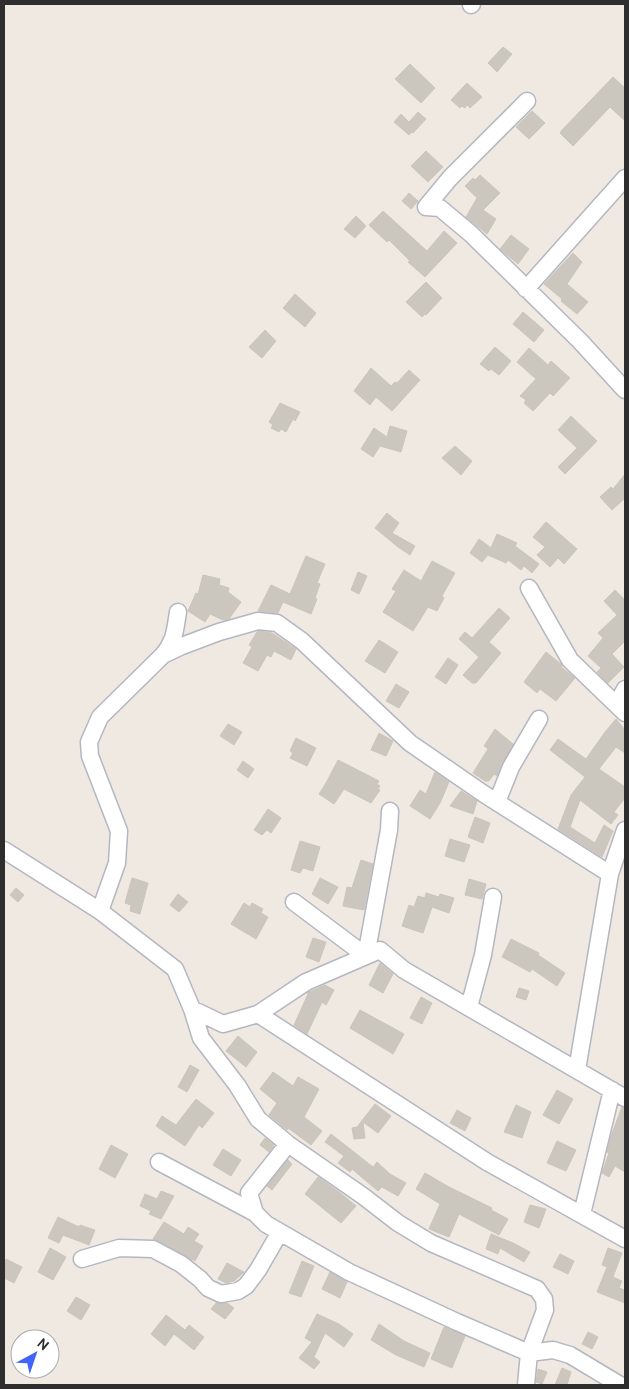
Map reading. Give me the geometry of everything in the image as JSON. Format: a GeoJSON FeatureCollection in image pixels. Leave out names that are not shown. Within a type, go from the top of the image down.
{"type":"FeatureCollection","features":[{"type":"Feature","properties":{"kind":"street"},"geometry":{"type":"LineString","coordinates":[[528,101],[450,178],[426,208],[440,208],[471,234],[580,341],[625,390]]}},
{"type":"Feature","properties":{"kind":"street"},"geometry":{"type":"LineString","coordinates":[[526,289],[625,178]]}},
{"type":"Feature","properties":{"kind":"street"},"geometry":{"type":"LineString","coordinates":[[530,588],[570,660],[621,709]]}},
{"type":"Feature","properties":{"kind":"street"},"geometry":{"type":"LineString","coordinates":[[100,911],[117,863],[119,831],[90,756],[89,742],[100,717],[171,646],[178,612]]}},
{"type":"Feature","properties":{"kind":"street"},"geometry":{"type":"LineString","coordinates":[[163,655],[219,632],[258,621],[277,623],[302,641],[410,743],[497,802],[610,874]]}},
{"type":"Feature","properties":{"kind":"street"},"geometry":{"type":"LineString","coordinates":[[621,709],[625,689]]}},
{"type":"Feature","properties":{"kind":"street"},"geometry":{"type":"LineString","coordinates":[[497,802],[511,766],[539,719]]}},
{"type":"Feature","properties":{"kind":"street"},"geometry":{"type":"LineString","coordinates":[[366,956],[389,830],[390,811]]}},
{"type":"Feature","properties":{"kind":"street"},"geometry":{"type":"LineString","coordinates":[[577,1070],[610,874],[625,830]]}},
{"type":"Feature","properties":{"kind":"street"},"geometry":{"type":"LineString","coordinates":[[4,850],[100,911],[175,970],[192,1010],[201,1038],[237,1085],[258,1119],[288,1144],[398,1223],[431,1242],[537,1289],[544,1299],[545,1310],[529,1353],[526,1385]]}},
{"type":"Feature","properties":{"kind":"street"},"geometry":{"type":"LineString","coordinates":[[469,1007],[483,955],[493,897]]}},
{"type":"Feature","properties":{"kind":"street"},"geometry":{"type":"LineString","coordinates":[[294,902],[366,956]]}},
{"type":"Feature","properties":{"kind":"street"},"geometry":{"type":"LineString","coordinates":[[192,1010],[223,1024],[258,1014],[306,982],[380,950],[404,970],[619,1094],[582,1214]]}},
{"type":"Feature","properties":{"kind":"street"},"geometry":{"type":"LineString","coordinates":[[258,1014],[487,1162],[625,1239]]}},
{"type":"Feature","properties":{"kind":"street"},"geometry":{"type":"LineString","coordinates":[[255,1213],[250,1193],[288,1144]]}},
{"type":"Feature","properties":{"kind":"street"},"geometry":{"type":"LineString","coordinates":[[159,1162],[255,1213],[266,1224],[349,1272],[529,1353],[553,1350],[570,1355],[620,1385]]}},
{"type":"Feature","properties":{"kind":"street"},"geometry":{"type":"LineString","coordinates":[[82,1259],[119,1248],[153,1249],[181,1264],[208,1288],[221,1294],[238,1291],[246,1286],[258,1270],[280,1232]]}},
{"type":"Feature","properties":{"kind":"building"},"geometry":{"type":"Polygon","coordinates":[[[503,47],[512,54],[497,72],[488,63],[503,47]]]}},
{"type":"Feature","properties":{"kind":"building"},"geometry":{"type":"Polygon","coordinates":[[[410,64],[435,88],[421,103],[395,79],[410,64]]]}},
{"type":"Feature","properties":{"kind":"building"},"geometry":{"type":"Polygon","coordinates":[[[613,77],[625,88],[625,121],[610,107],[573,146],[560,133],[613,77]]]}},
{"type":"Feature","properties":{"kind":"building"},"geometry":{"type":"Polygon","coordinates":[[[467,83],[482,97],[470,108],[467,105],[465,108],[462,106],[460,108],[451,100],[467,83]]]}},
{"type":"Feature","properties":{"kind":"building"},"geometry":{"type":"Polygon","coordinates":[[[532,111],[545,123],[529,139],[516,127],[532,111]]]}},
{"type":"Feature","properties":{"kind":"building"},"geometry":{"type":"Polygon","coordinates":[[[418,112],[426,119],[409,135],[394,122],[401,114],[409,122],[418,112]]]}},
{"type":"Feature","properties":{"kind":"building"},"geometry":{"type":"Polygon","coordinates":[[[426,151],[443,167],[428,182],[411,166],[426,151]]]}},
{"type":"Feature","properties":{"kind":"building"},"geometry":{"type":"Polygon","coordinates":[[[480,175],[500,193],[483,210],[496,219],[487,234],[466,217],[477,198],[465,186],[473,178],[475,180],[480,175]]]}},
{"type":"Feature","properties":{"kind":"building"},"geometry":{"type":"Polygon","coordinates":[[[409,193],[418,201],[411,209],[402,201],[409,193]]]}},
{"type":"Feature","properties":{"kind":"building"},"geometry":{"type":"Polygon","coordinates":[[[383,211],[427,251],[444,231],[457,243],[425,277],[408,262],[410,261],[389,240],[387,242],[369,225],[383,211]]]}},
{"type":"Feature","properties":{"kind":"building"},"geometry":{"type":"Polygon","coordinates":[[[356,216],[366,226],[355,238],[344,229],[356,216]]]}},
{"type":"Feature","properties":{"kind":"building"},"geometry":{"type":"Polygon","coordinates":[[[511,235],[529,249],[518,264],[500,249],[511,235]]]}},
{"type":"Feature","properties":{"kind":"building"},"geometry":{"type":"Polygon","coordinates":[[[573,253],[582,262],[567,284],[588,302],[577,314],[544,284],[573,253]]]}},
{"type":"Feature","properties":{"kind":"building"},"geometry":{"type":"Polygon","coordinates":[[[426,282],[442,298],[422,317],[406,302],[426,282]]]}},
{"type":"Feature","properties":{"kind":"building"},"geometry":{"type":"Polygon","coordinates":[[[295,294],[316,313],[305,327],[283,308],[295,294]]]}},
{"type":"Feature","properties":{"kind":"building"},"geometry":{"type":"Polygon","coordinates":[[[523,312],[544,330],[534,342],[513,324],[523,312]]]}},
{"type":"Feature","properties":{"kind":"building"},"geometry":{"type":"Polygon","coordinates":[[[265,330],[276,341],[262,358],[249,347],[265,330]]]}},
{"type":"Feature","properties":{"kind":"building"},"geometry":{"type":"Polygon","coordinates":[[[495,347],[511,361],[499,375],[491,369],[489,371],[480,364],[495,347]]]}},
{"type":"Feature","properties":{"kind":"building"},"geometry":{"type":"Polygon","coordinates":[[[529,348],[548,365],[551,361],[570,378],[553,396],[550,393],[533,411],[524,403],[526,400],[520,396],[536,379],[517,362],[529,348]]]}},
{"type":"Feature","properties":{"kind":"building"},"geometry":{"type":"Polygon","coordinates":[[[371,368],[391,386],[395,382],[397,383],[409,370],[420,380],[392,411],[376,397],[370,405],[354,391],[371,368]]]}},
{"type":"Feature","properties":{"kind":"building"},"geometry":{"type":"Polygon","coordinates":[[[280,403],[300,412],[295,421],[293,419],[286,432],[281,429],[279,432],[271,428],[273,425],[269,422],[280,403]]]}},
{"type":"Feature","properties":{"kind":"building"},"geometry":{"type":"Polygon","coordinates":[[[571,416],[597,441],[565,474],[558,467],[577,448],[558,430],[571,416]]]}},
{"type":"Feature","properties":{"kind":"building"},"geometry":{"type":"Polygon","coordinates":[[[390,426],[407,431],[401,452],[380,446],[373,457],[361,449],[374,428],[387,437],[390,426]]]}},
{"type":"Feature","properties":{"kind":"building"},"geometry":{"type":"Polygon","coordinates":[[[455,446],[472,461],[461,475],[442,458],[455,446]]]}},
{"type":"Feature","properties":{"kind":"building"},"geometry":{"type":"Polygon","coordinates":[[[625,474],[625,498],[612,510],[600,497],[611,487],[613,489],[625,474]]]}},
{"type":"Feature","properties":{"kind":"building"},"geometry":{"type":"Polygon","coordinates":[[[387,513],[399,523],[392,533],[415,546],[410,555],[375,528],[387,513]]]}},
{"type":"Feature","properties":{"kind":"building"},"geometry":{"type":"Polygon","coordinates":[[[546,522],[577,549],[564,564],[558,558],[550,567],[537,555],[545,547],[533,537],[546,522]]]}},
{"type":"Feature","properties":{"kind":"building"},"geometry":{"type":"Polygon","coordinates":[[[497,534],[517,543],[515,546],[539,564],[532,573],[524,566],[521,570],[508,560],[506,563],[488,555],[482,562],[470,553],[479,539],[491,548],[497,534]]]}},
{"type":"Feature","properties":{"kind":"building"},"geometry":{"type":"Polygon","coordinates":[[[306,556],[325,564],[317,583],[320,584],[311,614],[283,602],[278,613],[258,611],[271,585],[290,594],[306,556]]]}},
{"type":"Feature","properties":{"kind":"building"},"geometry":{"type":"Polygon","coordinates":[[[432,561],[455,573],[442,596],[444,598],[437,611],[428,607],[413,631],[383,612],[396,591],[392,589],[404,570],[421,581],[432,561]]]}},
{"type":"Feature","properties":{"kind":"building"},"geometry":{"type":"Polygon","coordinates":[[[358,572],[367,576],[359,594],[351,590],[358,572]]]}},
{"type":"Feature","properties":{"kind":"building"},"geometry":{"type":"Polygon","coordinates":[[[203,575],[220,579],[219,585],[229,588],[228,592],[241,602],[229,619],[223,620],[210,614],[205,622],[188,611],[196,593],[198,594],[203,575]]]}},
{"type":"Feature","properties":{"kind":"building"},"geometry":{"type":"Polygon","coordinates":[[[615,590],[625,600],[625,641],[612,654],[624,667],[608,683],[597,672],[601,668],[588,656],[603,638],[598,633],[617,615],[604,601],[615,590]]]}},
{"type":"Feature","properties":{"kind":"building"},"geometry":{"type":"Polygon","coordinates":[[[499,608],[510,618],[489,642],[501,653],[476,683],[472,683],[463,675],[479,657],[459,639],[465,632],[472,638],[499,608]]]}},
{"type":"Feature","properties":{"kind":"building"},"geometry":{"type":"Polygon","coordinates":[[[259,631],[272,633],[296,649],[291,660],[274,651],[271,657],[267,655],[258,671],[243,663],[252,647],[249,645],[259,631]]]}},
{"type":"Feature","properties":{"kind":"building"},"geometry":{"type":"Polygon","coordinates":[[[379,640],[398,652],[385,673],[365,661],[379,640]]]}},
{"type":"Feature","properties":{"kind":"building"},"geometry":{"type":"Polygon","coordinates":[[[546,652],[575,678],[556,701],[540,689],[537,693],[524,682],[546,652]]]}},
{"type":"Feature","properties":{"kind":"building"},"geometry":{"type":"Polygon","coordinates":[[[448,658],[458,665],[446,684],[435,677],[448,658]]]}},
{"type":"Feature","properties":{"kind":"building"},"geometry":{"type":"Polygon","coordinates":[[[396,684],[409,692],[399,708],[386,701],[396,684]]]}},
{"type":"Feature","properties":{"kind":"building"},"geometry":{"type":"Polygon","coordinates":[[[616,719],[625,730],[625,753],[616,747],[599,769],[625,787],[625,798],[614,812],[618,815],[611,824],[580,800],[570,827],[595,843],[604,825],[613,831],[602,857],[558,829],[571,795],[585,777],[550,750],[558,739],[586,759],[616,719]]]}},
{"type":"Feature","properties":{"kind":"building"},"geometry":{"type":"Polygon","coordinates":[[[228,724],[242,732],[234,745],[220,736],[228,724]]]}},
{"type":"Feature","properties":{"kind":"building"},"geometry":{"type":"Polygon","coordinates":[[[495,729],[513,744],[497,776],[494,774],[489,781],[485,781],[473,773],[488,749],[484,746],[495,729]]]}},
{"type":"Feature","properties":{"kind":"building"},"geometry":{"type":"Polygon","coordinates":[[[379,733],[393,741],[386,756],[371,750],[379,733]]]}},
{"type":"Feature","properties":{"kind":"building"},"geometry":{"type":"Polygon","coordinates":[[[296,738],[316,748],[307,766],[290,758],[293,753],[290,751],[296,738]]]}},
{"type":"Feature","properties":{"kind":"building"},"geometry":{"type":"Polygon","coordinates":[[[338,760],[379,781],[377,784],[380,786],[378,789],[380,790],[371,803],[344,789],[334,804],[319,794],[338,760]]]}},
{"type":"Feature","properties":{"kind":"building"},"geometry":{"type":"Polygon","coordinates":[[[243,761],[254,769],[248,778],[237,770],[243,761]]]}},
{"type":"Feature","properties":{"kind":"building"},"geometry":{"type":"Polygon","coordinates":[[[435,772],[449,782],[440,803],[430,819],[410,806],[420,790],[426,794],[435,772]]]}},
{"type":"Feature","properties":{"kind":"building"},"geometry":{"type":"Polygon","coordinates":[[[461,791],[477,801],[473,814],[450,806],[461,791]]]}},
{"type":"Feature","properties":{"kind":"building"},"geometry":{"type":"Polygon","coordinates":[[[268,809],[281,818],[271,833],[267,830],[262,835],[254,830],[268,809]]]}},
{"type":"Feature","properties":{"kind":"building"},"geometry":{"type":"Polygon","coordinates":[[[475,817],[490,823],[483,843],[468,837],[475,817]]]}},
{"type":"Feature","properties":{"kind":"building"},"geometry":{"type":"Polygon","coordinates":[[[450,839],[470,845],[464,862],[445,856],[450,839]]]}},
{"type":"Feature","properties":{"kind":"building"},"geometry":{"type":"Polygon","coordinates":[[[300,841],[320,847],[313,871],[303,868],[300,873],[291,870],[300,841]]]}},
{"type":"Feature","properties":{"kind":"building"},"geometry":{"type":"Polygon","coordinates":[[[361,860],[373,864],[364,910],[343,906],[347,887],[352,888],[361,860]]]}},
{"type":"Feature","properties":{"kind":"building"},"geometry":{"type":"Polygon","coordinates":[[[132,878],[148,883],[140,914],[130,911],[131,905],[125,903],[132,878]]]}},
{"type":"Feature","properties":{"kind":"building"},"geometry":{"type":"Polygon","coordinates":[[[320,878],[338,887],[328,904],[312,894],[320,878]]]}},
{"type":"Feature","properties":{"kind":"building"},"geometry":{"type":"Polygon","coordinates":[[[469,879],[486,884],[482,899],[465,895],[469,879]]]}},
{"type":"Feature","properties":{"kind":"building"},"geometry":{"type":"Polygon","coordinates":[[[16,888],[24,895],[18,902],[10,895],[16,888]]]}},
{"type":"Feature","properties":{"kind":"building"},"geometry":{"type":"Polygon","coordinates":[[[426,893],[439,897],[440,894],[454,898],[449,913],[432,907],[423,933],[402,926],[409,905],[414,907],[418,896],[425,898],[426,893]]]}},
{"type":"Feature","properties":{"kind":"building"},"geometry":{"type":"Polygon","coordinates":[[[178,894],[188,902],[179,912],[170,905],[178,894]]]}},
{"type":"Feature","properties":{"kind":"building"},"geometry":{"type":"Polygon","coordinates":[[[244,903],[250,907],[252,903],[263,909],[261,913],[268,917],[256,939],[231,924],[244,903]]]}},
{"type":"Feature","properties":{"kind":"building"},"geometry":{"type":"Polygon","coordinates":[[[313,938],[326,942],[319,962],[306,957],[313,938]]]}},
{"type":"Feature","properties":{"kind":"building"},"geometry":{"type":"Polygon","coordinates":[[[511,939],[539,953],[538,955],[565,973],[557,986],[532,969],[530,972],[502,957],[511,939]]]}},
{"type":"Feature","properties":{"kind":"building"},"geometry":{"type":"Polygon","coordinates":[[[380,963],[393,974],[383,993],[369,985],[380,963]]]}},
{"type":"Feature","properties":{"kind":"building"},"geometry":{"type":"Polygon","coordinates":[[[325,985],[334,990],[326,1005],[322,1002],[307,1034],[294,1025],[307,993],[325,985]]]}},
{"type":"Feature","properties":{"kind":"building"},"geometry":{"type":"Polygon","coordinates":[[[519,988],[529,991],[526,1000],[516,997],[519,988]]]}},
{"type":"Feature","properties":{"kind":"building"},"geometry":{"type":"Polygon","coordinates":[[[421,997],[432,1003],[422,1024],[410,1018],[421,997]]]}},
{"type":"Feature","properties":{"kind":"building"},"geometry":{"type":"Polygon","coordinates":[[[360,1010],[404,1034],[393,1054],[350,1028],[360,1010]]]}},
{"type":"Feature","properties":{"kind":"building"},"geometry":{"type":"Polygon","coordinates":[[[238,1036],[257,1052],[246,1067],[226,1051],[238,1036]]]}},
{"type":"Feature","properties":{"kind":"building"},"geometry":{"type":"Polygon","coordinates":[[[190,1065],[199,1070],[187,1092],[178,1087],[190,1065]]]}},
{"type":"Feature","properties":{"kind":"building"},"geometry":{"type":"Polygon","coordinates":[[[273,1072],[293,1086],[298,1077],[319,1089],[304,1117],[322,1131],[311,1145],[288,1128],[287,1130],[269,1115],[277,1103],[260,1089],[273,1072]]]}},
{"type":"Feature","properties":{"kind":"building"},"geometry":{"type":"Polygon","coordinates":[[[557,1090],[573,1099],[559,1124],[543,1115],[557,1090]]]}},
{"type":"Feature","properties":{"kind":"building"},"geometry":{"type":"Polygon","coordinates":[[[196,1099],[214,1113],[202,1128],[199,1125],[185,1146],[156,1126],[162,1116],[176,1125],[196,1099]]]}},
{"type":"Feature","properties":{"kind":"building"},"geometry":{"type":"Polygon","coordinates":[[[375,1104],[391,1116],[378,1133],[363,1122],[365,1138],[354,1139],[352,1128],[357,1127],[375,1104]]]}},
{"type":"Feature","properties":{"kind":"building"},"geometry":{"type":"Polygon","coordinates":[[[516,1105],[531,1112],[522,1138],[504,1132],[516,1105]]]}},
{"type":"Feature","properties":{"kind":"building"},"geometry":{"type":"Polygon","coordinates":[[[622,1107],[625,1108],[625,1172],[615,1166],[609,1177],[602,1173],[609,1153],[607,1152],[611,1136],[622,1107]]]}},
{"type":"Feature","properties":{"kind":"building"},"geometry":{"type":"Polygon","coordinates":[[[457,1110],[471,1118],[465,1131],[450,1123],[457,1110]]]}},
{"type":"Feature","properties":{"kind":"building"},"geometry":{"type":"Polygon","coordinates":[[[331,1134],[373,1167],[377,1162],[390,1174],[406,1183],[398,1196],[382,1187],[378,1191],[352,1169],[350,1172],[338,1163],[344,1156],[325,1142],[331,1134]]]}},
{"type":"Feature","properties":{"kind":"building"},"geometry":{"type":"Polygon","coordinates":[[[265,1138],[274,1145],[269,1152],[260,1145],[265,1138]]]}},
{"type":"Feature","properties":{"kind":"building"},"geometry":{"type":"Polygon","coordinates":[[[557,1141],[576,1150],[566,1171],[547,1163],[557,1141]]]}},
{"type":"Feature","properties":{"kind":"building"},"geometry":{"type":"Polygon","coordinates":[[[111,1145],[128,1154],[115,1178],[99,1169],[111,1145]]]}},
{"type":"Feature","properties":{"kind":"building"},"geometry":{"type":"Polygon","coordinates":[[[223,1149],[241,1160],[231,1176],[213,1165],[223,1149]]]}},
{"type":"Feature","properties":{"kind":"building"},"geometry":{"type":"Polygon","coordinates":[[[288,1160],[292,1164],[272,1190],[267,1186],[288,1160]]]}},
{"type":"Feature","properties":{"kind":"building"},"geometry":{"type":"Polygon","coordinates":[[[425,1173],[492,1208],[491,1210],[508,1219],[499,1235],[459,1214],[449,1237],[429,1229],[440,1204],[416,1189],[425,1173]]]}},
{"type":"Feature","properties":{"kind":"building"},"geometry":{"type":"Polygon","coordinates":[[[318,1177],[356,1206],[341,1223],[305,1194],[318,1177]]]}},
{"type":"Feature","properties":{"kind":"building"},"geometry":{"type":"Polygon","coordinates":[[[161,1191],[174,1196],[161,1219],[149,1214],[151,1211],[140,1206],[145,1194],[157,1199],[161,1191]]]}},
{"type":"Feature","properties":{"kind":"building"},"geometry":{"type":"Polygon","coordinates":[[[530,1205],[546,1209],[539,1228],[524,1222],[530,1205]]]}},
{"type":"Feature","properties":{"kind":"building"},"geometry":{"type":"Polygon","coordinates":[[[58,1217],[79,1227],[80,1225],[95,1230],[89,1245],[63,1235],[59,1243],[48,1238],[58,1217]]]}},
{"type":"Feature","properties":{"kind":"building"},"geometry":{"type":"Polygon","coordinates":[[[164,1222],[184,1234],[188,1227],[199,1234],[194,1241],[203,1246],[195,1261],[153,1239],[164,1222]]]}},
{"type":"Feature","properties":{"kind":"building"},"geometry":{"type":"Polygon","coordinates":[[[491,1234],[530,1252],[524,1262],[500,1248],[498,1254],[486,1249],[491,1234]]]}},
{"type":"Feature","properties":{"kind":"building"},"geometry":{"type":"Polygon","coordinates":[[[50,1248],[66,1257],[53,1280],[38,1272],[50,1248]]]}},
{"type":"Feature","properties":{"kind":"building"},"geometry":{"type":"Polygon","coordinates":[[[608,1248],[622,1253],[613,1277],[622,1281],[619,1288],[625,1290],[625,1303],[597,1292],[607,1267],[602,1265],[608,1248]]]}},
{"type":"Feature","properties":{"kind":"building"},"geometry":{"type":"Polygon","coordinates":[[[560,1254],[574,1261],[568,1274],[553,1267],[560,1254]]]}},
{"type":"Feature","properties":{"kind":"building"},"geometry":{"type":"Polygon","coordinates":[[[6,1259],[22,1267],[14,1283],[4,1278],[6,1259]]]}},
{"type":"Feature","properties":{"kind":"building"},"geometry":{"type":"Polygon","coordinates":[[[302,1261],[314,1266],[301,1297],[289,1293],[302,1261]]]}},
{"type":"Feature","properties":{"kind":"building"},"geometry":{"type":"Polygon","coordinates":[[[227,1263],[244,1272],[234,1281],[226,1283],[218,1279],[227,1263]]]}},
{"type":"Feature","properties":{"kind":"building"},"geometry":{"type":"Polygon","coordinates":[[[330,1272],[347,1282],[340,1298],[322,1289],[330,1272]]]}},
{"type":"Feature","properties":{"kind":"building"},"geometry":{"type":"Polygon","coordinates":[[[76,1297],[90,1305],[81,1320],[67,1311],[76,1297]]]}},
{"type":"Feature","properties":{"kind":"building"},"geometry":{"type":"Polygon","coordinates":[[[216,1303],[227,1303],[234,1308],[225,1319],[211,1309],[216,1303]]]}},
{"type":"Feature","properties":{"kind":"building"},"geometry":{"type":"Polygon","coordinates":[[[317,1314],[339,1324],[353,1334],[344,1347],[325,1333],[314,1357],[320,1362],[314,1369],[299,1358],[312,1342],[305,1338],[317,1314]]]}},
{"type":"Feature","properties":{"kind":"building"},"geometry":{"type":"Polygon","coordinates":[[[166,1315],[185,1330],[189,1325],[204,1337],[194,1350],[174,1334],[165,1346],[151,1334],[166,1315]]]}},
{"type":"Feature","properties":{"kind":"building"},"geometry":{"type":"Polygon","coordinates":[[[379,1324],[404,1341],[430,1353],[424,1367],[396,1355],[371,1340],[379,1324]]]}},
{"type":"Feature","properties":{"kind":"building"},"geometry":{"type":"Polygon","coordinates":[[[444,1327],[465,1336],[452,1368],[431,1359],[444,1327]]]}},
{"type":"Feature","properties":{"kind":"building"},"geometry":{"type":"Polygon","coordinates":[[[588,1332],[598,1337],[592,1349],[582,1344],[588,1332]]]}},
{"type":"Feature","properties":{"kind":"building"},"geometry":{"type":"Polygon","coordinates":[[[562,1368],[571,1372],[567,1385],[555,1385],[562,1368]]]}},
{"type":"Feature","properties":{"kind":"building"},"geometry":{"type":"Polygon","coordinates":[[[538,1369],[547,1372],[542,1384],[536,1382],[538,1369]]]}}]}
